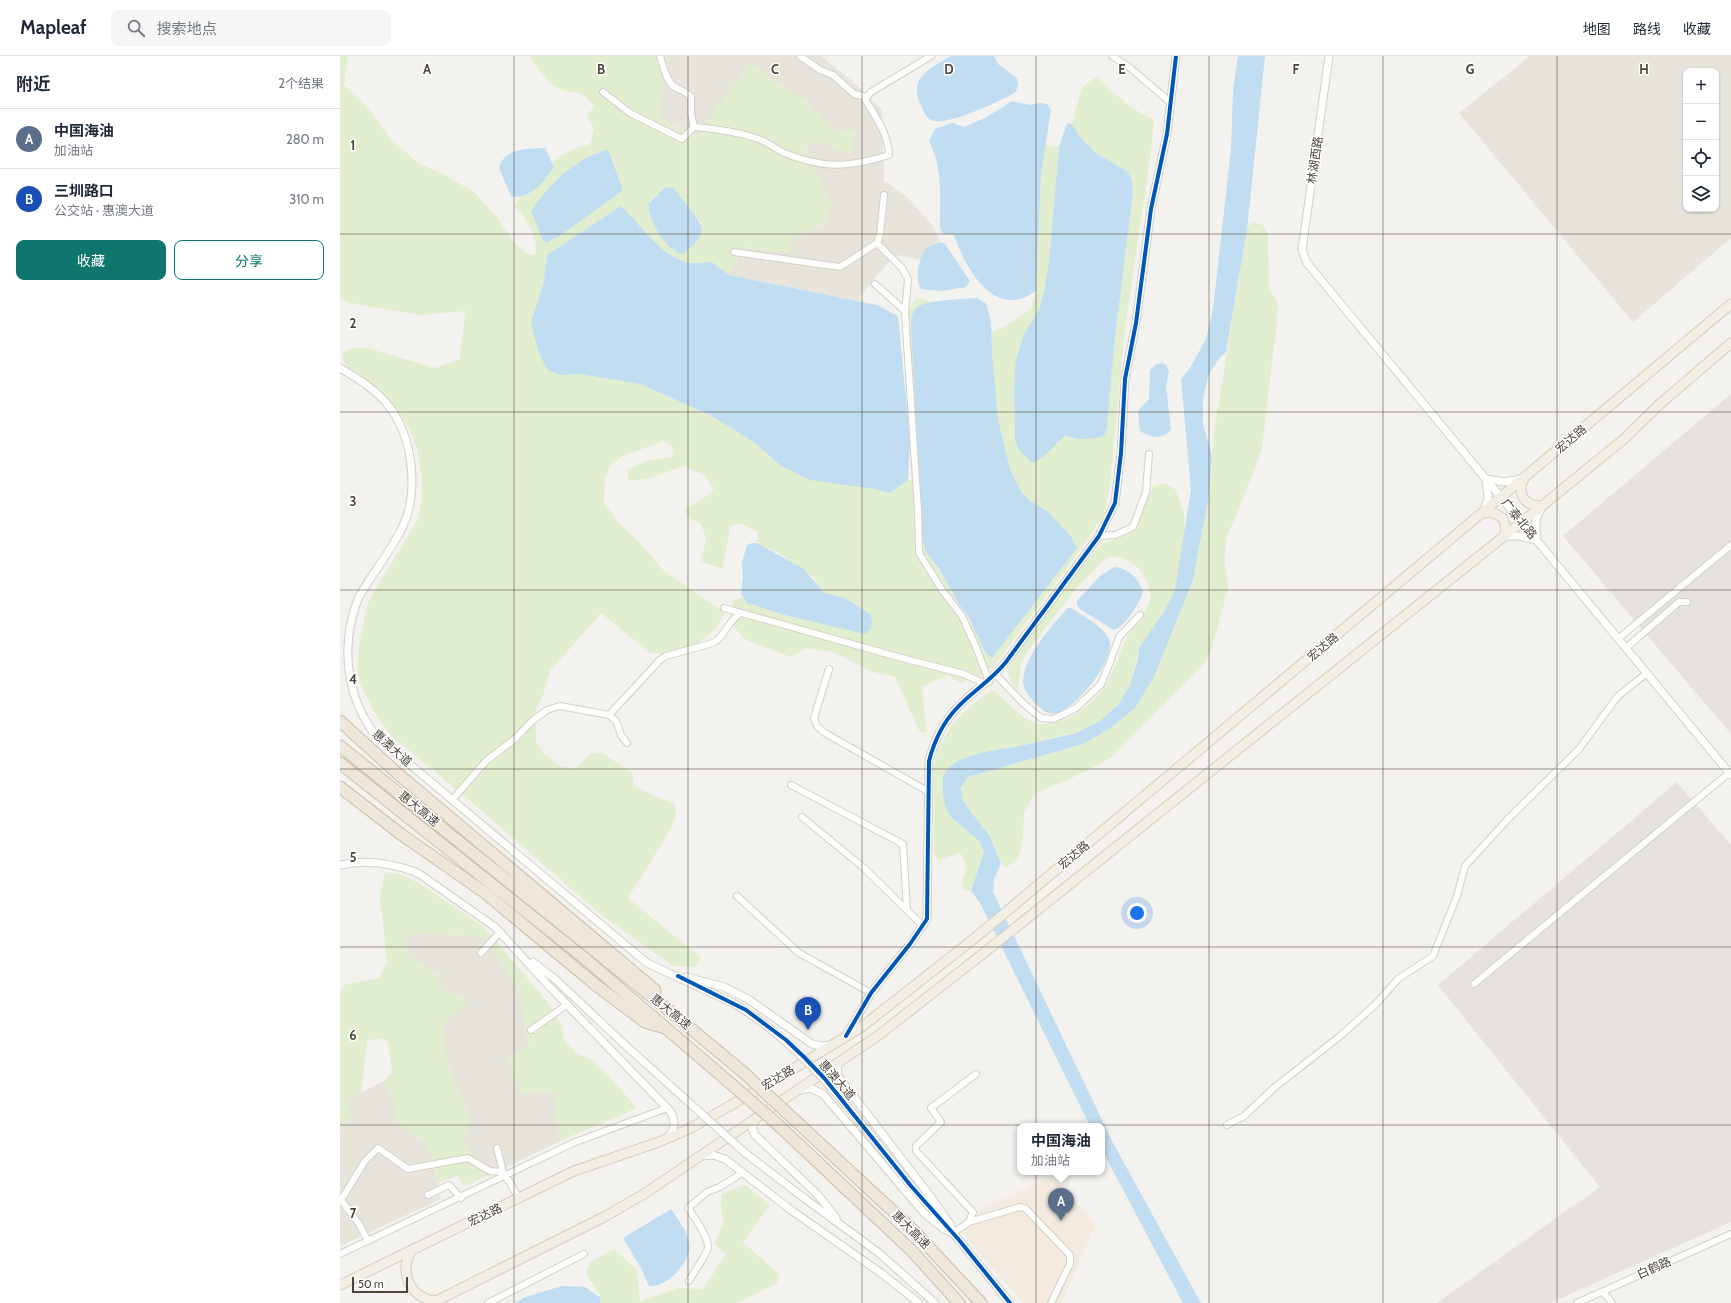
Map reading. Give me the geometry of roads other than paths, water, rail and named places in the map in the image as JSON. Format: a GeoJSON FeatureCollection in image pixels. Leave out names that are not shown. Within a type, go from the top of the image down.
{"type":"FeatureCollection","features":[{"type":"Feature","properties":{"kind":"highway"},"geometry":{"type":"LineString","coordinates":[[340,721],[403,778],[654,989],[672,1013]]}},
{"type":"Feature","properties":{"kind":"highway","name":"惠大高速"},"geometry":{"type":"LineString","coordinates":[[340,746],[672,1013],[743,1072],[911,1228],[981,1303]]}},
{"type":"Feature","properties":{"kind":"highway","name":"惠大高速"},"geometry":{"type":"LineString","coordinates":[[340,763],[583,957],[775,1122],[910,1250],[959,1303]]}},
{"type":"Feature","properties":{"kind":"highway"},"geometry":{"type":"LineString","coordinates":[[340,786],[402,835],[484,892],[597,986],[645,1022],[666,1028]]}},
{"type":"Feature","properties":{"kind":"main road","name":"宏达路"},"geometry":{"type":"LineString","coordinates":[[340,1285],[574,1171],[660,1142],[691,1128],[775,1080],[863,1026],[976,937],[1502,498],[1731,304]]}},
{"type":"Feature","properties":{"kind":"main road","name":"宏达路"},"geometry":{"type":"LineString","coordinates":[[439,1301],[604,1217],[644,1194],[879,1035],[985,952],[1521,523],[1624,439],[1661,403],[1731,343]]}},
{"type":"Feature","properties":{"kind":"main road"},"geometry":{"type":"LineString","coordinates":[[1524,479],[1520,486],[1523,498],[1531,505],[1542,505]]}},
{"type":"Feature","properties":{"kind":"main road"},"geometry":{"type":"LineString","coordinates":[[1483,513],[1492,512],[1503,518],[1506,529],[1504,536]]}},
{"type":"Feature","properties":{"kind":"main road"},"geometry":{"type":"LineString","coordinates":[[411,1251],[406,1266],[408,1281],[416,1294],[425,1299],[439,1301]]}},
{"type":"Feature","properties":{"kind":"street"},"geometry":{"type":"LineString","coordinates":[[660,56],[668,80],[673,86],[687,92],[691,97],[691,113],[694,127]]}},
{"type":"Feature","properties":{"kind":"street"},"geometry":{"type":"LineString","coordinates":[[800,56],[820,70],[834,75],[854,94],[867,97]]}},
{"type":"Feature","properties":{"kind":"street"},"geometry":{"type":"LineString","coordinates":[[694,127],[718,130],[760,140],[797,157],[829,166],[842,166],[889,155],[884,130],[865,100],[871,92],[931,56]]}},
{"type":"Feature","properties":{"kind":"street"},"geometry":{"type":"LineString","coordinates":[[1112,56],[1128,67],[1170,102]]}},
{"type":"Feature","properties":{"kind":"street"},"geometry":{"type":"LineString","coordinates":[[846,1036],[871,993],[927,919],[929,761],[933,745],[940,730],[956,708],[996,675],[1099,536],[1114,503],[1121,453],[1125,379],[1136,323],[1151,209],[1167,134],[1176,56]]}},
{"type":"Feature","properties":{"kind":"street","name":"林湖西路"},"geometry":{"type":"LineString","coordinates":[[1307,262],[1302,250],[1329,56]]}},
{"type":"Feature","properties":{"kind":"street"},"geometry":{"type":"LineString","coordinates":[[603,92],[630,113],[682,139],[694,127]]}},
{"type":"Feature","properties":{"kind":"street"},"geometry":{"type":"LineString","coordinates":[[734,252],[840,267],[877,243],[880,234],[884,195]]}},
{"type":"Feature","properties":{"kind":"street"},"geometry":{"type":"LineString","coordinates":[[877,243],[902,268],[908,279],[905,311],[918,510],[919,553],[942,590],[962,616],[976,647],[987,683]]}},
{"type":"Feature","properties":{"kind":"street","name":"广泰北路"},"geometry":{"type":"LineString","coordinates":[[1307,262],[1521,523],[1619,638],[1730,774]]}},
{"type":"Feature","properties":{"kind":"street"},"geometry":{"type":"LineString","coordinates":[[875,284],[905,311]]}},
{"type":"Feature","properties":{"kind":"street","name":"惠澳大道"},"geometry":{"type":"LineString","coordinates":[[340,368],[372,388],[389,406],[398,421],[409,452],[412,487],[411,504],[402,527],[358,599],[346,639],[345,657],[350,686],[369,727],[376,736],[620,942],[647,963],[734,1003],[767,1025],[804,1057],[825,1079],[911,1186],[953,1233]]}},
{"type":"Feature","properties":{"kind":"street"},"geometry":{"type":"LineString","coordinates":[[1099,536],[1115,535],[1133,527],[1146,492],[1149,454]]}},
{"type":"Feature","properties":{"kind":"street"},"geometry":{"type":"LineString","coordinates":[[1483,513],[1488,498],[1485,478],[1504,482],[1524,479]]}},
{"type":"Feature","properties":{"kind":"street"},"geometry":{"type":"LineString","coordinates":[[1504,536],[1519,536],[1536,540],[1536,520],[1542,505]]}},
{"type":"Feature","properties":{"kind":"street"},"geometry":{"type":"LineString","coordinates":[[1619,638],[1731,545]]}},
{"type":"Feature","properties":{"kind":"street"},"geometry":{"type":"LineString","coordinates":[[1626,648],[1680,602],[1687,602]]}},
{"type":"Feature","properties":{"kind":"street"},"geometry":{"type":"LineString","coordinates":[[724,608],[964,674],[987,683]]}},
{"type":"Feature","properties":{"kind":"street"},"geometry":{"type":"LineString","coordinates":[[609,715],[660,660],[666,656],[719,640],[724,636],[727,625],[734,617],[741,613]]}},
{"type":"Feature","properties":{"kind":"street"},"geometry":{"type":"LineString","coordinates":[[996,675],[1024,704],[1041,718],[1053,719],[1076,708],[1101,684],[1118,637],[1140,615]]}},
{"type":"Feature","properties":{"kind":"street"},"geometry":{"type":"LineString","coordinates":[[829,669],[814,718],[817,726],[825,733],[929,792]]}},
{"type":"Feature","properties":{"kind":"street"},"geometry":{"type":"LineString","coordinates":[[1226,1125],[1244,1116],[1275,1087],[1339,1037],[1376,1004],[1398,979],[1433,956],[1456,896],[1465,866],[1508,819],[1578,749],[1618,696],[1647,673]]}},
{"type":"Feature","properties":{"kind":"street"},"geometry":{"type":"LineString","coordinates":[[452,800],[486,760],[516,738],[532,721],[547,710],[560,706],[609,715],[616,721],[621,735],[627,743]]}},
{"type":"Feature","properties":{"kind":"street"},"geometry":{"type":"LineString","coordinates":[[1474,984],[1730,774]]}},
{"type":"Feature","properties":{"kind":"street"},"geometry":{"type":"LineString","coordinates":[[791,785],[903,844],[906,910]]}},
{"type":"Feature","properties":{"kind":"street"},"geometry":{"type":"LineString","coordinates":[[802,817],[864,868],[923,926]]}},
{"type":"Feature","properties":{"kind":"street"},"geometry":{"type":"LineString","coordinates":[[340,865],[371,861],[404,868],[418,873],[464,903],[500,932],[667,1108],[673,1118],[674,1126],[670,1134],[660,1142]]}},
{"type":"Feature","properties":{"kind":"street"},"geometry":{"type":"LineString","coordinates":[[737,896],[799,953],[871,993]]}},
{"type":"Feature","properties":{"kind":"street"},"geometry":{"type":"LineString","coordinates":[[482,953],[500,932]]}},
{"type":"Feature","properties":{"kind":"street"},"geometry":{"type":"LineString","coordinates":[[523,956],[556,980],[624,1044],[744,1152],[879,1253],[935,1303]]}},
{"type":"Feature","properties":{"kind":"street"},"geometry":{"type":"LineString","coordinates":[[678,976],[724,987],[748,999],[812,1044],[825,1046],[833,1044]]}},
{"type":"Feature","properties":{"kind":"street"},"geometry":{"type":"LineString","coordinates":[[531,1030],[568,1004]]}},
{"type":"Feature","properties":{"kind":"street"},"geometry":{"type":"LineString","coordinates":[[844,1059],[838,1067],[838,1076],[933,1200],[950,1224],[953,1233],[1010,1303]]}},
{"type":"Feature","properties":{"kind":"street"},"geometry":{"type":"LineString","coordinates":[[969,1222],[973,1212],[918,1155],[916,1146],[941,1122],[931,1108],[976,1074]]}},
{"type":"Feature","properties":{"kind":"street"},"geometry":{"type":"LineString","coordinates":[[797,1090],[810,1088],[823,1094],[925,1214],[945,1230],[953,1233]]}},
{"type":"Feature","properties":{"kind":"street"},"geometry":{"type":"LineString","coordinates":[[340,1254],[460,1198],[504,1174],[573,1143],[667,1108]]}},
{"type":"Feature","properties":{"kind":"street"},"geometry":{"type":"LineString","coordinates":[[756,1118],[752,1128],[755,1135],[818,1195],[840,1224]]}},
{"type":"Feature","properties":{"kind":"street"},"geometry":{"type":"LineString","coordinates":[[368,1241],[359,1224],[341,1200],[365,1161],[378,1148],[408,1169],[468,1158],[490,1171],[504,1174]]}},
{"type":"Feature","properties":{"kind":"street"},"geometry":{"type":"LineString","coordinates":[[497,1148],[504,1174],[510,1181],[519,1199]]}},
{"type":"Feature","properties":{"kind":"street"},"geometry":{"type":"LineString","coordinates":[[694,1160],[703,1156],[717,1156],[725,1159],[742,1173],[881,1273],[919,1303]]}},
{"type":"Feature","properties":{"kind":"street"},"geometry":{"type":"LineString","coordinates":[[689,1281],[708,1248],[699,1224],[688,1208],[707,1192],[720,1187],[742,1173]]}},
{"type":"Feature","properties":{"kind":"street"},"geometry":{"type":"LineString","coordinates":[[428,1195],[449,1185],[460,1198]]}},
{"type":"Feature","properties":{"kind":"street"},"geometry":{"type":"LineString","coordinates":[[953,1233],[969,1222],[1020,1207],[1025,1208],[1070,1255],[1070,1264],[1051,1303]]}},
{"type":"Feature","properties":{"kind":"street","name":"白鹤路"},"geometry":{"type":"LineString","coordinates":[[1577,1303],[1731,1234]]}},
{"type":"Feature","properties":{"kind":"street"},"geometry":{"type":"LineString","coordinates":[[488,1303],[584,1254]]}},
{"type":"Feature","properties":{"kind":"street"},"geometry":{"type":"LineString","coordinates":[[1602,1292],[1612,1303]]}},
{"type":"Feature","properties":{"kind":"water"},"geometry":{"type":"Polygon","coordinates":[[[951,56],[994,56],[998,64],[1017,78],[1018,84],[1016,92],[964,116],[943,121],[935,121],[930,119],[924,112],[918,97],[917,89],[919,82],[928,70],[951,56]]]}},
{"type":"Feature","properties":{"kind":"water"},"geometry":{"type":"Polygon","coordinates":[[[1238,56],[1265,56],[1247,230],[1226,352],[1218,360],[1208,376],[1203,399],[1203,424],[1212,455],[1209,496],[1193,580],[1154,677],[1135,708],[1109,729],[1083,744],[968,777],[961,788],[963,800],[990,836],[1001,863],[994,879],[993,892],[1103,1123],[1089,1123],[980,903],[971,891],[984,852],[980,842],[951,817],[946,809],[943,795],[943,776],[948,768],[959,760],[979,753],[1020,746],[1076,733],[1100,721],[1118,705],[1130,685],[1138,658],[1139,648],[1165,610],[1175,590],[1191,490],[1181,379],[1190,368],[1206,339],[1213,309],[1231,149],[1233,89],[1238,56]]]}},
{"type":"Feature","properties":{"kind":"water"},"geometry":{"type":"Polygon","coordinates":[[[1012,101],[1029,105],[1040,103],[1047,104],[1051,110],[1041,174],[1036,291],[1021,299],[1007,300],[995,295],[984,287],[974,276],[959,248],[954,235],[943,234],[940,228],[939,173],[937,162],[929,141],[935,129],[952,123],[964,127],[987,117],[1012,101]]]}},
{"type":"Feature","properties":{"kind":"water"},"geometry":{"type":"Polygon","coordinates":[[[1067,123],[1072,124],[1080,137],[1096,153],[1127,171],[1132,180],[1133,192],[1114,346],[1107,427],[1104,436],[1084,439],[1065,436],[1045,455],[1032,463],[1018,449],[1015,438],[1014,388],[1016,360],[1024,334],[1039,310],[1044,291],[1049,262],[1059,147],[1067,123]]]}},
{"type":"Feature","properties":{"kind":"water"},"geometry":{"type":"Polygon","coordinates":[[[545,148],[554,167],[536,189],[524,196],[511,196],[499,168],[502,161],[506,156],[518,150],[545,148]]]}},
{"type":"Feature","properties":{"kind":"water"},"geometry":{"type":"Polygon","coordinates":[[[608,149],[623,190],[561,235],[546,243],[543,240],[531,211],[546,191],[564,173],[596,153],[608,149]]]}},
{"type":"Feature","properties":{"kind":"water"},"geometry":{"type":"Polygon","coordinates":[[[665,187],[674,188],[699,222],[702,230],[700,237],[683,254],[671,248],[659,233],[651,217],[649,203],[665,187]]]}},
{"type":"Feature","properties":{"kind":"water"},"geometry":{"type":"Polygon","coordinates":[[[621,206],[652,240],[670,255],[680,260],[691,263],[712,262],[729,275],[877,305],[898,316],[910,440],[908,480],[890,493],[875,489],[810,480],[781,466],[755,443],[710,415],[640,384],[580,374],[561,375],[547,370],[538,350],[531,322],[543,285],[547,255],[621,206]]]}},
{"type":"Feature","properties":{"kind":"water"},"geometry":{"type":"Polygon","coordinates":[[[940,242],[945,244],[970,281],[966,287],[941,291],[921,289],[918,280],[918,269],[923,253],[927,248],[940,242]]]}},
{"type":"Feature","properties":{"kind":"water"},"geometry":{"type":"Polygon","coordinates":[[[977,298],[986,303],[991,321],[992,353],[998,420],[1010,469],[1021,492],[1030,501],[1047,511],[1070,535],[1077,548],[992,658],[985,652],[969,618],[957,601],[939,569],[926,552],[922,537],[911,322],[915,309],[924,304],[947,300],[977,298]]]}},
{"type":"Feature","properties":{"kind":"water"},"geometry":{"type":"Polygon","coordinates":[[[1161,363],[1166,365],[1169,372],[1166,386],[1171,430],[1160,437],[1156,437],[1140,431],[1138,411],[1149,399],[1150,370],[1155,365],[1161,363]]]}},
{"type":"Feature","properties":{"kind":"water"},"geometry":{"type":"Polygon","coordinates":[[[757,543],[804,569],[824,593],[845,598],[869,613],[872,620],[871,629],[865,634],[785,615],[747,603],[741,593],[743,577],[742,562],[747,545],[757,543]]]}},
{"type":"Feature","properties":{"kind":"water"},"geometry":{"type":"Polygon","coordinates":[[[1114,567],[1124,570],[1132,575],[1139,583],[1143,592],[1136,607],[1127,619],[1114,630],[1080,609],[1077,605],[1077,601],[1100,576],[1114,567]]]}},
{"type":"Feature","properties":{"kind":"water"},"geometry":{"type":"Polygon","coordinates":[[[1068,608],[1071,608],[1098,626],[1109,639],[1110,648],[1107,659],[1101,670],[1083,694],[1064,710],[1056,713],[1050,713],[1039,707],[1028,694],[1023,683],[1024,674],[1027,664],[1039,643],[1068,608]]]}},
{"type":"Feature","properties":{"kind":"water"},"geometry":{"type":"Polygon","coordinates":[[[1105,1126],[1201,1303],[1183,1303],[1105,1156],[1105,1126]]]}},
{"type":"Feature","properties":{"kind":"water"},"geometry":{"type":"Polygon","coordinates":[[[671,1209],[687,1234],[689,1250],[687,1257],[682,1266],[668,1280],[660,1284],[649,1286],[641,1268],[623,1238],[671,1209]]]}},
{"type":"Feature","properties":{"kind":"water"},"geometry":{"type":"Polygon","coordinates":[[[562,1286],[585,1287],[601,1298],[600,1303],[515,1303],[525,1297],[562,1286]]]}},
{"type":"Feature","properties":{"kind":"place","name":"三圳路口"},"geometry":{"type":"Point","coordinates":[808,1030]}},
{"type":"Feature","properties":{"kind":"place","name":"中国海油"},"geometry":{"type":"Point","coordinates":[1061,1221]}}]}
